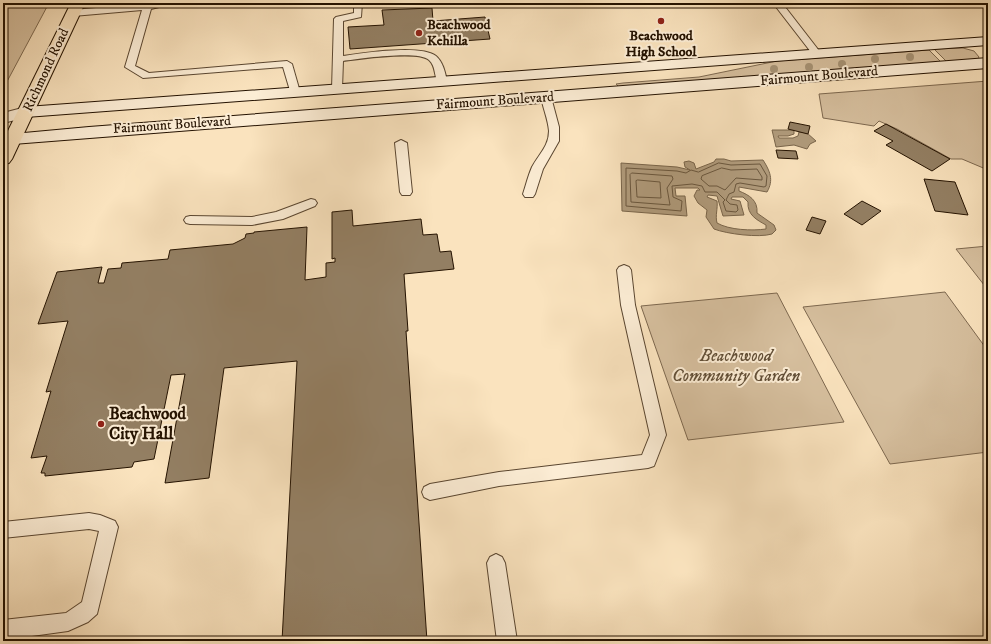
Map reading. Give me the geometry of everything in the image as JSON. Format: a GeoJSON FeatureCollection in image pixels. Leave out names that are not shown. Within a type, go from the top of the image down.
{"type":"FeatureCollection","features":[{"type":"Feature","properties":{"kind":"main road","name":"Richmond Road"},"geometry":{"type":"LineString","coordinates":[[3,159],[8,139],[26,112],[75,8]]}},
{"type":"Feature","properties":{"kind":"main road","name":"Fairmount Boulevard"},"geometry":{"type":"LineString","coordinates":[[3,114],[988,41]]}},
{"type":"Feature","properties":{"kind":"main road"},"geometry":{"type":"LineString","coordinates":[[546,97],[614,81],[686,74],[747,59]]}},
{"type":"Feature","properties":{"kind":"main road","name":"Fairmount Boulevard"},"geometry":{"type":"LineString","coordinates":[[8,139],[988,63]]}},
{"type":"Feature","properties":{"kind":"main road"},"geometry":{"type":"LineString","coordinates":[[311,115],[409,94],[539,84],[568,72]]}},
{"type":"Feature","properties":{"kind":"main road"},"geometry":{"type":"LineString","coordinates":[[8,139],[87,118],[224,108],[295,92]]}},
{"type":"Feature","properties":{"kind":"main road"},"geometry":{"type":"LineString","coordinates":[[3,118],[26,112]]}},
{"type":"Feature","properties":{"kind":"lane"},"geometry":{"type":"LineString","coordinates":[[75,8],[147,7],[164,3]]}},
{"type":"Feature","properties":{"kind":"lane"},"geometry":{"type":"LineString","coordinates":[[337,89],[339,19],[358,15],[358,3]]}},
{"type":"Feature","properties":{"kind":"lane"},"geometry":{"type":"LineString","coordinates":[[777,3],[817,54]]}},
{"type":"Feature","properties":{"kind":"lane"},"geometry":{"type":"LineString","coordinates":[[147,7],[130,67],[147,76],[287,64],[295,92]]}},
{"type":"Feature","properties":{"kind":"lane"},"geometry":{"type":"LineString","coordinates":[[338,59],[413,53],[428,54],[438,63],[442,81]]}},
{"type":"Feature","properties":{"kind":"lane"},"geometry":{"type":"LineString","coordinates":[[530,194],[533,177],[540,163],[550,150],[554,138],[554,126],[546,97]]}},
{"type":"Feature","properties":{"kind":"lane"},"geometry":{"type":"LineString","coordinates":[[402,143],[406,192]]}},
{"type":"Feature","properties":{"kind":"lane"},"geometry":{"type":"LineString","coordinates":[[190,220],[252,221],[279,216],[311,202]]}},
{"type":"Feature","properties":{"kind":"lane"},"geometry":{"type":"LineString","coordinates":[[430,492],[499,479],[648,461],[658,435],[628,306],[624,270]]}},
{"type":"Feature","properties":{"kind":"lane"},"geometry":{"type":"LineString","coordinates":[[3,530],[89,521],[100,523],[109,527],[90,607],[81,615],[68,622],[3,630]]}},
{"type":"Feature","properties":{"kind":"lane"},"geometry":{"type":"LineString","coordinates":[[496,563],[507,641]]}},
{"type":"Feature","properties":{"kind":"green space"},"geometry":{"type":"Polygon","coordinates":[[[3,3],[49,3],[3,89],[3,3]]]}},
{"type":"Feature","properties":{"kind":"green space"},"geometry":{"type":"Polygon","coordinates":[[[963,48],[974,51],[979,57],[978,59],[947,62],[934,49],[963,48]]]}},
{"type":"Feature","properties":{"kind":"green space"},"geometry":{"type":"Polygon","coordinates":[[[929,50],[942,63],[619,87],[616,84],[699,77],[777,61],[929,50]]]}},
{"type":"Feature","properties":{"kind":"green space"},"geometry":{"type":"Polygon","coordinates":[[[988,81],[988,170],[962,159],[951,159],[897,129],[879,121],[874,126],[823,118],[819,94],[988,81]]]}},
{"type":"Feature","properties":{"kind":"green space"},"geometry":{"type":"Polygon","coordinates":[[[988,246],[988,290],[956,249],[988,246]]]}},
{"type":"Feature","properties":{"kind":"green space"},"geometry":{"type":"Polygon","coordinates":[[[945,292],[988,351],[988,452],[890,464],[803,307],[945,292]]]}},
{"type":"Feature","properties":{"kind":"green space","name":"Beachwood Community Garden"},"geometry":{"type":"Polygon","coordinates":[[[777,293],[844,422],[688,440],[641,306],[777,293]]]}},
{"type":"Feature","properties":{"kind":"water"},"geometry":{"type":"Polygon","coordinates":[[[772,130],[794,130],[794,134],[788,136],[778,136],[779,138],[793,138],[798,136],[799,132],[807,133],[816,141],[810,144],[807,149],[794,145],[776,147],[772,130]]]}},
{"type":"Feature","properties":{"kind":"water"},"geometry":{"type":"Polygon","coordinates":[[[716,159],[731,161],[763,160],[768,168],[771,180],[767,192],[739,187],[739,191],[752,199],[756,205],[757,213],[774,225],[776,230],[772,234],[759,236],[743,235],[714,229],[706,217],[707,210],[698,203],[694,196],[697,190],[700,190],[698,188],[675,188],[676,196],[685,196],[687,216],[622,211],[621,163],[677,167],[690,170],[685,167],[684,162],[689,161],[694,163],[696,169],[714,162],[716,159]],[[708,195],[707,197],[717,201],[717,223],[728,227],[741,229],[766,229],[766,225],[751,214],[748,207],[748,202],[743,197],[732,197],[731,199],[740,201],[744,215],[723,216],[717,196],[708,195]]]}},
{"type":"Feature","properties":{"kind":"building","name":"Beachwood Kehilla"},"geometry":{"type":"Polygon","coordinates":[[[432,8],[433,21],[485,17],[490,39],[350,49],[348,27],[384,25],[382,10],[432,8]]]}},
{"type":"Feature","properties":{"kind":"building"},"geometry":{"type":"Polygon","coordinates":[[[790,122],[810,126],[808,134],[788,129],[790,122]]]}},
{"type":"Feature","properties":{"kind":"building"},"geometry":{"type":"Polygon","coordinates":[[[886,124],[950,159],[932,171],[886,145],[893,141],[874,131],[886,124]]]}},
{"type":"Feature","properties":{"kind":"building"},"geometry":{"type":"Polygon","coordinates":[[[776,150],[796,151],[798,159],[778,158],[776,150]]]}},
{"type":"Feature","properties":{"kind":"building"},"geometry":{"type":"Polygon","coordinates":[[[924,179],[955,182],[968,215],[935,211],[924,179]]]}},
{"type":"Feature","properties":{"kind":"building"},"geometry":{"type":"Polygon","coordinates":[[[862,201],[881,211],[862,225],[844,214],[862,201]]]}},
{"type":"Feature","properties":{"kind":"building","name":"Beachwood City Hall"},"geometry":{"type":"Polygon","coordinates":[[[352,210],[353,226],[421,219],[423,235],[437,234],[440,252],[451,251],[454,269],[404,274],[408,331],[406,331],[427,641],[282,641],[297,361],[224,368],[209,478],[165,483],[185,374],[171,375],[154,459],[134,462],[132,467],[45,476],[45,473],[41,473],[47,456],[31,458],[51,391],[46,392],[68,321],[38,324],[57,272],[102,267],[98,283],[104,283],[108,269],[121,268],[122,263],[168,259],[170,250],[233,244],[245,238],[246,234],[254,232],[307,227],[305,280],[326,277],[326,263],[335,262],[335,258],[332,259],[332,212],[352,210]]]}},
{"type":"Feature","properties":{"kind":"building"},"geometry":{"type":"Polygon","coordinates":[[[812,217],[826,221],[820,234],[806,230],[812,217]]]}},
{"type":"Feature","properties":{"kind":"place","name":"Beachwood High School"},"geometry":{"type":"Point","coordinates":[661,21]}},
{"type":"Feature","properties":{"kind":"place","name":"Beachwood Kehilla"},"geometry":{"type":"Point","coordinates":[419,33]}},
{"type":"Feature","properties":{"kind":"place","name":"Beachwood City Hall"},"geometry":{"type":"Point","coordinates":[101,424]}}]}
